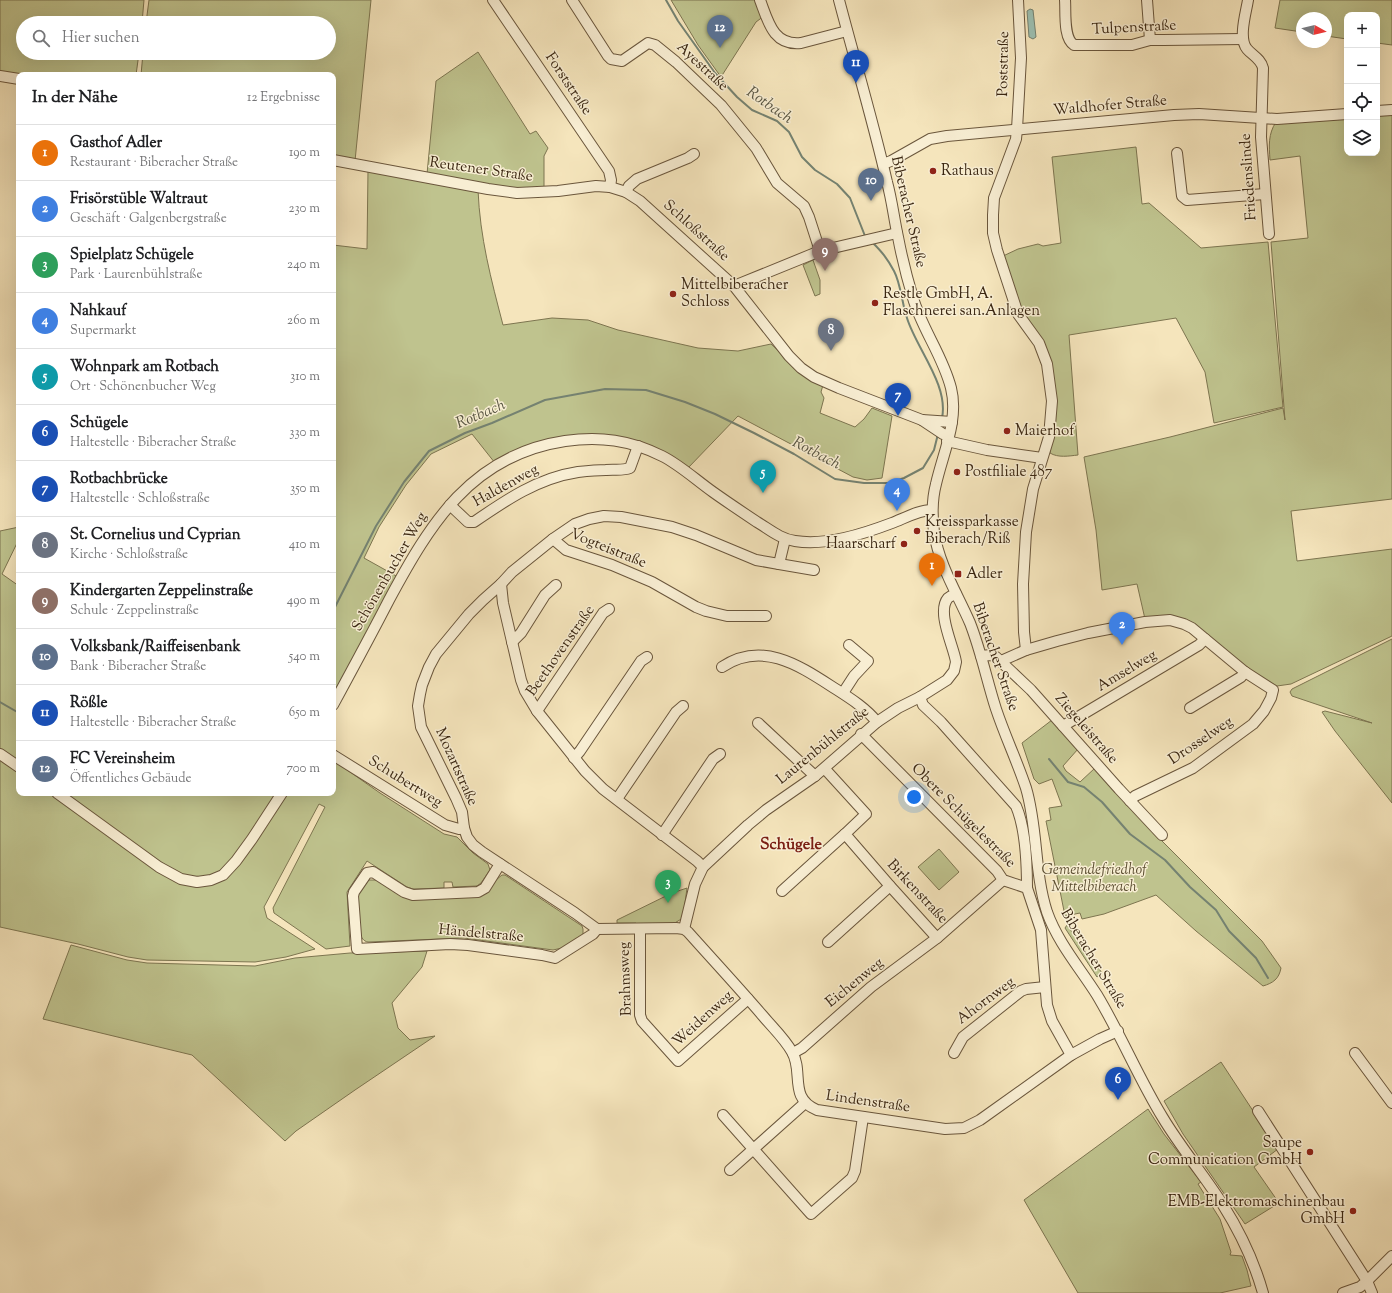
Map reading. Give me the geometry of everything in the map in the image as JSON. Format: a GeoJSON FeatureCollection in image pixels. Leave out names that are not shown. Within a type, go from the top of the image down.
{"type":"FeatureCollection","features":[{"type":"Feature","properties":{"kind":"street","name":"Forststraße"},"geometry":{"type":"LineString","coordinates":[[493,0],[609,171],[611,180],[610,187]]}},
{"type":"Feature","properties":{"kind":"street","name":"Ayestraße"},"geometry":{"type":"LineString","coordinates":[[572,0],[611,59],[622,60],[648,43],[655,45],[676,62],[721,105],[756,148],[777,183],[804,206],[820,251]]}},
{"type":"Feature","properties":{"kind":"street"},"geometry":{"type":"LineString","coordinates":[[760,0],[771,29],[776,35],[787,42],[794,44],[801,43],[847,31]]}},
{"type":"Feature","properties":{"kind":"street","name":"Biberacher Straße"},"geometry":{"type":"LineString","coordinates":[[839,0],[883,164],[897,233],[916,307],[952,390],[953,412],[944,429],[932,510],[937,547],[943,565],[969,620],[997,712],[1028,794],[1035,835],[1039,874],[1047,910],[1060,939],[1118,1031],[1152,1100],[1177,1140],[1222,1204],[1249,1251],[1263,1293]]}},
{"type":"Feature","properties":{"kind":"street","name":"Poststraße"},"geometry":{"type":"LineString","coordinates":[[1018,0],[1020,58],[1016,139],[994,198],[993,233],[1018,314],[1040,343],[1048,364],[1051,385],[1052,413],[1049,436],[1033,489],[1025,548],[1023,584],[1026,650]]}},
{"type":"Feature","properties":{"kind":"street","name":"Tulpenstraße"},"geometry":{"type":"LineString","coordinates":[[1065,0],[1067,36],[1074,45],[1126,46],[1150,40],[1243,39]]}},
{"type":"Feature","properties":{"kind":"street"},"geometry":{"type":"LineString","coordinates":[[1147,0],[1150,40]]}},
{"type":"Feature","properties":{"kind":"street"},"geometry":{"type":"LineString","coordinates":[[1243,39],[1248,0]]}},
{"type":"Feature","properties":{"kind":"street","name":"Friedenslinde"},"geometry":{"type":"LineString","coordinates":[[1243,39],[1247,49],[1262,64],[1261,118],[1265,194],[1269,234]]}},
{"type":"Feature","properties":{"kind":"street"},"geometry":{"type":"LineString","coordinates":[[0,76],[16,79]]}},
{"type":"Feature","properties":{"kind":"street"},"geometry":{"type":"LineString","coordinates":[[1380,111],[1392,110]]}},
{"type":"Feature","properties":{"kind":"street","name":"Waldhofer Straße"},"geometry":{"type":"LineString","coordinates":[[883,164],[930,139],[947,136],[1174,115],[1199,114],[1277,119],[1344,114]]}},
{"type":"Feature","properties":{"kind":"street"},"geometry":{"type":"LineString","coordinates":[[1177,153],[1182,196],[1187,200],[1265,194]]}},
{"type":"Feature","properties":{"kind":"street"},"geometry":{"type":"LineString","coordinates":[[626,192],[629,186],[637,179],[688,158],[694,154]]}},
{"type":"Feature","properties":{"kind":"street","name":"Reutener Straße"},"geometry":{"type":"LineString","coordinates":[[336,161],[517,193],[537,193],[596,186],[610,187],[626,192]]}},
{"type":"Feature","properties":{"kind":"street","name":"Schloßstraße"},"geometry":{"type":"LineString","coordinates":[[626,192],[640,201],[734,286],[788,356],[814,377],[944,429],[987,450],[1042,458]]}},
{"type":"Feature","properties":{"kind":"street"},"geometry":{"type":"LineString","coordinates":[[734,286],[820,251],[897,233]]}},
{"type":"Feature","properties":{"kind":"street","name":"Schönenbucher Weg"},"geometry":{"type":"LineString","coordinates":[[336,699],[416,552],[428,533],[450,505],[475,480],[498,465],[511,458],[543,446],[571,440],[602,439],[638,446],[664,457],[713,492],[785,539],[808,542],[828,541],[886,526],[923,511],[932,510]]}},
{"type":"Feature","properties":{"kind":"street","name":"Haldenweg"},"geometry":{"type":"LineString","coordinates":[[450,505],[468,522],[474,522],[512,496],[534,484],[550,478],[583,471],[624,470],[630,468],[638,446]]}},
{"type":"Feature","properties":{"kind":"street","name":"Vogteistraße"},"geometry":{"type":"LineString","coordinates":[[766,616],[727,616],[706,611],[652,582],[612,565],[566,550],[553,539],[575,524],[589,519],[604,516],[621,517],[663,525],[684,531],[756,560],[814,570]]}},
{"type":"Feature","properties":{"kind":"street","name":"Mozartstraße"},"geometry":{"type":"LineString","coordinates":[[553,539],[512,572],[469,614],[436,654],[420,694],[418,706],[421,726],[456,798],[462,812],[467,837],[473,845],[597,929]]}},
{"type":"Feature","properties":{"kind":"street"},"geometry":{"type":"LineString","coordinates":[[779,564],[785,539]]}},
{"type":"Feature","properties":{"kind":"street","name":"Beethovenstraße"},"geometry":{"type":"LineString","coordinates":[[501,584],[503,603],[521,680],[525,691],[538,711],[574,758],[603,789],[697,861],[702,867]]}},
{"type":"Feature","properties":{"kind":"street"},"geometry":{"type":"LineString","coordinates":[[512,642],[521,633],[545,595],[556,585]]}},
{"type":"Feature","properties":{"kind":"street","name":"Laurenbühlstraße"},"geometry":{"type":"LineString","coordinates":[[684,930],[695,884],[702,867],[766,810],[825,768],[861,734],[898,708],[920,697],[947,680],[952,675],[956,667],[956,657],[945,621],[944,610],[948,598],[956,594]]}},
{"type":"Feature","properties":{"kind":"street","name":"Beethovenstraße"},"geometry":{"type":"LineString","coordinates":[[538,711],[603,614],[609,609]]}},
{"type":"Feature","properties":{"kind":"street"},"geometry":{"type":"LineString","coordinates":[[1001,661],[1026,650],[1088,633],[1165,620],[1177,621],[1184,624],[1205,639],[1245,672],[1241,677],[1190,708]]}},
{"type":"Feature","properties":{"kind":"street","name":"Amselweg"},"geometry":{"type":"LineString","coordinates":[[1063,726],[1199,645],[1205,639]]}},
{"type":"Feature","properties":{"kind":"street"},"geometry":{"type":"LineString","coordinates":[[843,694],[854,676],[868,661],[848,645]]}},
{"type":"Feature","properties":{"kind":"street","name":"Ziegeleistraße"},"geometry":{"type":"LineString","coordinates":[[981,656],[991,655],[1001,661],[1031,690],[1162,835]]}},
{"type":"Feature","properties":{"kind":"street"},"geometry":{"type":"LineString","coordinates":[[722,667],[731,661],[747,657],[767,656],[791,662],[869,712],[877,722]]}},
{"type":"Feature","properties":{"kind":"street"},"geometry":{"type":"LineString","coordinates":[[574,758],[641,661],[647,657]]}},
{"type":"Feature","properties":{"kind":"street","name":"Drosselweg"},"geometry":{"type":"LineString","coordinates":[[1130,801],[1135,796],[1192,768],[1253,724],[1268,705],[1273,690],[1245,672]]}},
{"type":"Feature","properties":{"kind":"street"},"geometry":{"type":"LineString","coordinates":[[920,697],[928,709],[1016,806],[1020,817],[1027,858],[1027,888],[1042,930],[1047,1005],[1052,1021],[1071,1055]]}},
{"type":"Feature","properties":{"kind":"street"},"geometry":{"type":"LineString","coordinates":[[617,799],[676,712],[683,706]]}},
{"type":"Feature","properties":{"kind":"street"},"geometry":{"type":"LineString","coordinates":[[758,722],[815,776]]}},
{"type":"Feature","properties":{"kind":"street","name":"Obere Schügelestraße"},"geometry":{"type":"LineString","coordinates":[[861,734],[997,871],[1003,880],[1027,888]]}},
{"type":"Feature","properties":{"kind":"street"},"geometry":{"type":"LineString","coordinates":[[0,754],[16,765]]}},
{"type":"Feature","properties":{"kind":"street"},"geometry":{"type":"LineString","coordinates":[[662,835],[713,760],[720,754]]}},
{"type":"Feature","properties":{"kind":"street","name":"Schubertweg"},"geometry":{"type":"LineString","coordinates":[[336,757],[445,826],[459,829],[464,828]]}},
{"type":"Feature","properties":{"kind":"street"},"geometry":{"type":"LineString","coordinates":[[782,891],[847,837],[866,814],[825,768]]}},
{"type":"Feature","properties":{"kind":"street"},"geometry":{"type":"LineString","coordinates":[[60,796],[159,867],[181,879],[197,882],[211,880],[223,875],[236,861],[252,839],[280,796]]}},
{"type":"Feature","properties":{"kind":"street","name":"Birkenstraße"},"geometry":{"type":"LineString","coordinates":[[847,837],[938,938],[1003,880]]}},
{"type":"Feature","properties":{"kind":"street","name":"Händelstraße"},"geometry":{"type":"LineString","coordinates":[[500,864],[484,888],[478,892],[413,895],[404,892],[373,872],[367,873],[354,892],[353,896],[357,949],[450,944],[542,954],[555,958],[593,934],[597,929]]}},
{"type":"Feature","properties":{"kind":"street"},"geometry":{"type":"LineString","coordinates":[[828,942],[890,886]]}},
{"type":"Feature","properties":{"kind":"street"},"geometry":{"type":"LineString","coordinates":[[597,929],[676,928],[684,930]]}},
{"type":"Feature","properties":{"kind":"street","name":"Brahmsweg"},"geometry":{"type":"LineString","coordinates":[[640,929],[640,1015],[642,1021],[678,1061]]}},
{"type":"Feature","properties":{"kind":"street","name":"Lindenstraße"},"geometry":{"type":"LineString","coordinates":[[684,930],[688,932],[788,1044],[796,1062],[800,1094],[805,1103],[817,1110],[945,1129],[964,1128],[980,1120],[1071,1055],[1118,1031]]}},
{"type":"Feature","properties":{"kind":"street","name":"Eichenweg"},"geometry":{"type":"LineString","coordinates":[[793,1053],[802,1048],[871,987],[938,938]]}},
{"type":"Feature","properties":{"kind":"street","name":"Ahornweg"},"geometry":{"type":"LineString","coordinates":[[954,1053],[963,1037],[1021,991],[1045,987]]}},
{"type":"Feature","properties":{"kind":"street","name":"Weidenweg"},"geometry":{"type":"LineString","coordinates":[[678,1061],[748,999]]}},
{"type":"Feature","properties":{"kind":"street"},"geometry":{"type":"LineString","coordinates":[[1355,1053],[1392,1103]]}},
{"type":"Feature","properties":{"kind":"street"},"geometry":{"type":"LineString","coordinates":[[730,1170],[805,1103]]}},
{"type":"Feature","properties":{"kind":"street"},"geometry":{"type":"LineString","coordinates":[[1258,1111],[1367,1280],[1372,1293]]}},
{"type":"Feature","properties":{"kind":"street"},"geometry":{"type":"LineString","coordinates":[[723,1115],[811,1214],[852,1178],[855,1171],[863,1117]]}},
{"type":"Feature","properties":{"kind":"street"},"geometry":{"type":"LineString","coordinates":[[1343,1293],[1360,1287],[1392,1256]]}},
{"type":"Feature","properties":{"kind":"green space"},"geometry":{"type":"Polygon","coordinates":[[[0,0],[144,0],[143,16],[16,16],[16,60],[138,60],[136,72],[16,72],[16,75],[0,73],[0,0]]]}},
{"type":"Feature","properties":{"kind":"green space"},"geometry":{"type":"Polygon","coordinates":[[[149,0],[371,0],[355,161],[336,157],[336,72],[141,72],[142,60],[336,60],[336,16],[147,16],[149,0]]]}},
{"type":"Feature","properties":{"kind":"green space"},"geometry":{"type":"Polygon","coordinates":[[[671,0],[758,0],[764,16],[756,22],[721,77],[698,45],[671,0]]]}},
{"type":"Feature","properties":{"kind":"green space"},"geometry":{"type":"Polygon","coordinates":[[[1280,0],[1392,0],[1392,45],[1380,43],[1380,12],[1344,12],[1344,39],[1332,37],[1332,12],[1296,12],[1296,31],[1275,28],[1280,0]]]}},
{"type":"Feature","properties":{"kind":"green space"},"geometry":{"type":"Polygon","coordinates":[[[478,52],[530,134],[536,131],[548,148],[544,156],[544,188],[517,189],[427,174],[436,81],[478,52]]]}},
{"type":"Feature","properties":{"kind":"green space"},"geometry":{"type":"Polygon","coordinates":[[[1392,113],[1392,499],[1291,511],[1297,561],[1392,549],[1392,636],[1291,684],[1277,686],[1260,678],[1201,631],[1145,619],[1137,584],[1102,590],[1096,530],[1084,457],[1283,408],[1285,420],[1271,242],[1308,238],[1300,156],[1270,160],[1270,136],[1276,122],[1344,117],[1344,156],[1380,156],[1380,114],[1392,113]]]}},
{"type":"Feature","properties":{"kind":"green space"},"geometry":{"type":"Polygon","coordinates":[[[1136,147],[1142,204],[1149,203],[1201,248],[1268,242],[1283,407],[1214,423],[1205,372],[1176,318],[1069,335],[1078,455],[1056,456],[1050,453],[1051,374],[1019,312],[1001,257],[1018,249],[1038,244],[1043,246],[1061,243],[1052,157],[1136,147]]]}},
{"type":"Feature","properties":{"kind":"green space"},"geometry":{"type":"Polygon","coordinates":[[[368,170],[478,190],[481,225],[490,275],[503,325],[552,318],[588,320],[618,330],[698,348],[738,351],[771,344],[799,370],[823,385],[821,392],[824,398],[820,413],[855,427],[864,419],[872,408],[892,416],[882,478],[867,480],[853,477],[738,416],[688,468],[603,435],[495,463],[472,434],[431,454],[406,485],[379,527],[364,558],[398,577],[336,694],[336,245],[367,249],[368,170]]]}},
{"type":"Feature","properties":{"kind":"green space"},"geometry":{"type":"Polygon","coordinates":[[[813,260],[820,280],[820,294],[815,296],[803,265],[813,260]]]}},
{"type":"Feature","properties":{"kind":"green space"},"geometry":{"type":"Polygon","coordinates":[[[16,528],[16,545],[2,574],[16,584],[16,761],[0,750],[0,531],[16,528]]]}},
{"type":"Feature","properties":{"kind":"green space"},"geometry":{"type":"Polygon","coordinates":[[[1392,639],[1392,803],[1335,731],[1322,712],[1325,711],[1372,723],[1292,696],[1290,692],[1292,689],[1392,639]]]}},
{"type":"Feature","properties":{"kind":"green space","name":"Gemeindefriedhof Mittelbiberach"},"geometry":{"type":"Polygon","coordinates":[[[1052,720],[1078,749],[1063,766],[1066,771],[1080,782],[1095,768],[1158,837],[1262,941],[1281,968],[1279,975],[1275,980],[1263,986],[1196,931],[1156,895],[1104,914],[1082,919],[1080,913],[1065,916],[1046,821],[1051,820],[1049,808],[1062,806],[1052,779],[1039,784],[1034,779],[1022,743],[1052,720]]]}},
{"type":"Feature","properties":{"kind":"green space"},"geometry":{"type":"Polygon","coordinates":[[[0,759],[16,770],[16,796],[54,796],[108,835],[180,882],[223,877],[284,796],[336,796],[336,762],[380,793],[444,834],[457,837],[473,853],[488,864],[490,870],[481,883],[477,886],[453,887],[452,882],[444,882],[444,888],[413,889],[407,887],[367,861],[347,892],[350,946],[326,949],[274,913],[273,908],[325,807],[319,804],[264,907],[267,918],[315,949],[286,957],[255,962],[147,960],[128,957],[78,944],[0,927],[0,759]]]}},
{"type":"Feature","properties":{"kind":"green space"},"geometry":{"type":"Polygon","coordinates":[[[68,796],[277,796],[251,838],[221,872],[210,877],[181,877],[68,796]]]}},
{"type":"Feature","properties":{"kind":"green space"},"geometry":{"type":"Polygon","coordinates":[[[939,849],[959,872],[939,890],[918,867],[939,849]]]}},
{"type":"Feature","properties":{"kind":"green space"},"geometry":{"type":"Polygon","coordinates":[[[502,875],[505,875],[582,926],[583,935],[562,948],[553,950],[464,938],[368,942],[362,938],[360,934],[357,895],[365,882],[369,880],[377,880],[405,897],[481,895],[496,878],[497,879],[502,875]]]}},
{"type":"Feature","properties":{"kind":"green space"},"geometry":{"type":"Polygon","coordinates":[[[687,888],[683,918],[673,924],[638,925],[636,923],[617,923],[617,920],[672,893],[687,888]]]}},
{"type":"Feature","properties":{"kind":"green space"},"geometry":{"type":"Polygon","coordinates":[[[1067,925],[1102,973],[1097,977],[1065,928],[1067,925]]]}},
{"type":"Feature","properties":{"kind":"green space"},"geometry":{"type":"Polygon","coordinates":[[[71,945],[127,960],[147,963],[255,966],[295,958],[350,953],[427,951],[422,967],[392,1003],[398,1028],[410,1040],[435,1036],[296,1131],[285,1141],[192,1055],[43,1019],[71,945]]]}},
{"type":"Feature","properties":{"kind":"green space"},"geometry":{"type":"Polygon","coordinates":[[[1221,1062],[1278,1149],[1254,1167],[1279,1203],[1245,1224],[1183,1134],[1164,1101],[1221,1062]]]}},
{"type":"Feature","properties":{"kind":"green space"},"geometry":{"type":"Polygon","coordinates":[[[1148,1109],[1164,1134],[1201,1182],[1198,1184],[1220,1219],[1231,1252],[1230,1255],[1242,1256],[1251,1286],[1220,1293],[1078,1293],[1024,1200],[1148,1109]]]}},
{"type":"Feature","properties":{"kind":"shaded area"},"geometry":{"type":"Polygon","coordinates":[[[1030,9],[1033,10],[1036,37],[1033,39],[1029,37],[1027,11],[1030,9]]]}},
{"type":"Feature","properties":{"kind":"waterway","name":"Rotbach"},"geometry":{"type":"LineString","coordinates":[[666,0],[678,21],[715,73],[737,97],[752,110],[777,121],[789,132],[802,157],[815,170],[837,184],[850,198],[865,236]]}},
{"type":"Feature","properties":{"kind":"waterway","name":"Rotbach"},"geometry":{"type":"LineString","coordinates":[[872,242],[887,259],[896,276],[911,330],[930,367],[941,393],[943,405],[942,418]]}},
{"type":"Feature","properties":{"kind":"waterway","name":"Rotbach"},"geometry":{"type":"LineString","coordinates":[[336,605],[376,526],[404,482],[429,451],[465,433],[545,400],[605,389],[646,390],[685,402],[715,414],[794,454],[835,479],[864,483],[890,483],[904,478],[923,468],[934,450],[938,434]]}},
{"type":"Feature","properties":{"kind":"waterway","name":"Rotbach"},"geometry":{"type":"LineString","coordinates":[[0,702],[16,711]]}},
{"type":"Feature","properties":{"kind":"waterway"},"geometry":{"type":"LineString","coordinates":[[1049,759],[1068,782],[1084,787],[1102,802],[1130,834],[1165,860],[1190,887],[1216,910],[1229,931],[1256,958],[1268,978]]}},
{"type":"Feature","properties":{"kind":"place","name":"FC Vereinsheim"},"geometry":{"type":"Point","coordinates":[720,48]}},
{"type":"Feature","properties":{"kind":"place","name":"Rößle"},"geometry":{"type":"Point","coordinates":[856,83]}},
{"type":"Feature","properties":{"kind":"place","name":"Rathaus"},"geometry":{"type":"Point","coordinates":[933,171]}},
{"type":"Feature","properties":{"kind":"place","name":"Volksbank/Raiffeisenbank"},"geometry":{"type":"Point","coordinates":[871,201]}},
{"type":"Feature","properties":{"kind":"place","name":"Kindergarten Zeppelinstraße"},"geometry":{"type":"Point","coordinates":[825,271]}},
{"type":"Feature","properties":{"kind":"place","name":"Mittelbiberacher Schloss"},"geometry":{"type":"Point","coordinates":[673,294]}},
{"type":"Feature","properties":{"kind":"place","name":"Restle GmbH, A. Flaschnerei san.Anlagen"},"geometry":{"type":"Point","coordinates":[875,303]}},
{"type":"Feature","properties":{"kind":"place","name":"St. Cornelius und Cyprian"},"geometry":{"type":"Point","coordinates":[831,351]}},
{"type":"Feature","properties":{"kind":"place","name":"Rotbachbrücke"},"geometry":{"type":"Point","coordinates":[898,416]}},
{"type":"Feature","properties":{"kind":"place","name":"Maierhof"},"geometry":{"type":"Point","coordinates":[1007,431]}},
{"type":"Feature","properties":{"kind":"place","name":"Postfiliale 487"},"geometry":{"type":"Point","coordinates":[957,472]}},
{"type":"Feature","properties":{"kind":"place","name":"Wohnpark am Rotbach"},"geometry":{"type":"Point","coordinates":[763,493]}},
{"type":"Feature","properties":{"kind":"place","name":"Nahkauf"},"geometry":{"type":"Point","coordinates":[897,511]}},
{"type":"Feature","properties":{"kind":"place","name":"Kreissparkasse Biberach/Riß"},"geometry":{"type":"Point","coordinates":[917,531]}},
{"type":"Feature","properties":{"kind":"place","name":"Haarscharf"},"geometry":{"type":"Point","coordinates":[904,544]}},
{"type":"Feature","properties":{"kind":"place","name":"Adler"},"geometry":{"type":"Point","coordinates":[958,574]}},
{"type":"Feature","properties":{"kind":"place","name":"Gasthof Adler"},"geometry":{"type":"Point","coordinates":[932,586]}},
{"type":"Feature","properties":{"kind":"place","name":"Frisörstüble Waltraut"},"geometry":{"type":"Point","coordinates":[1122,645]}},
{"type":"Feature","properties":{"kind":"place","name":"Spielplatz Schügele"},"geometry":{"type":"Point","coordinates":[668,903]}},
{"type":"Feature","properties":{"kind":"place","name":"Schügele"},"geometry":{"type":"Point","coordinates":[1118,1100]}},
{"type":"Feature","properties":{"kind":"place","name":"Saupe Communication GmbH"},"geometry":{"type":"Point","coordinates":[1310,1152]}},
{"type":"Feature","properties":{"kind":"place","name":"EMB-Elektromaschinenbau GmbH"},"geometry":{"type":"Point","coordinates":[1353,1211]}},
{"type":"Feature","properties":{"kind":"district","name":"Schügele"},"geometry":{"type":"Point","coordinates":[791,845]}}]}
